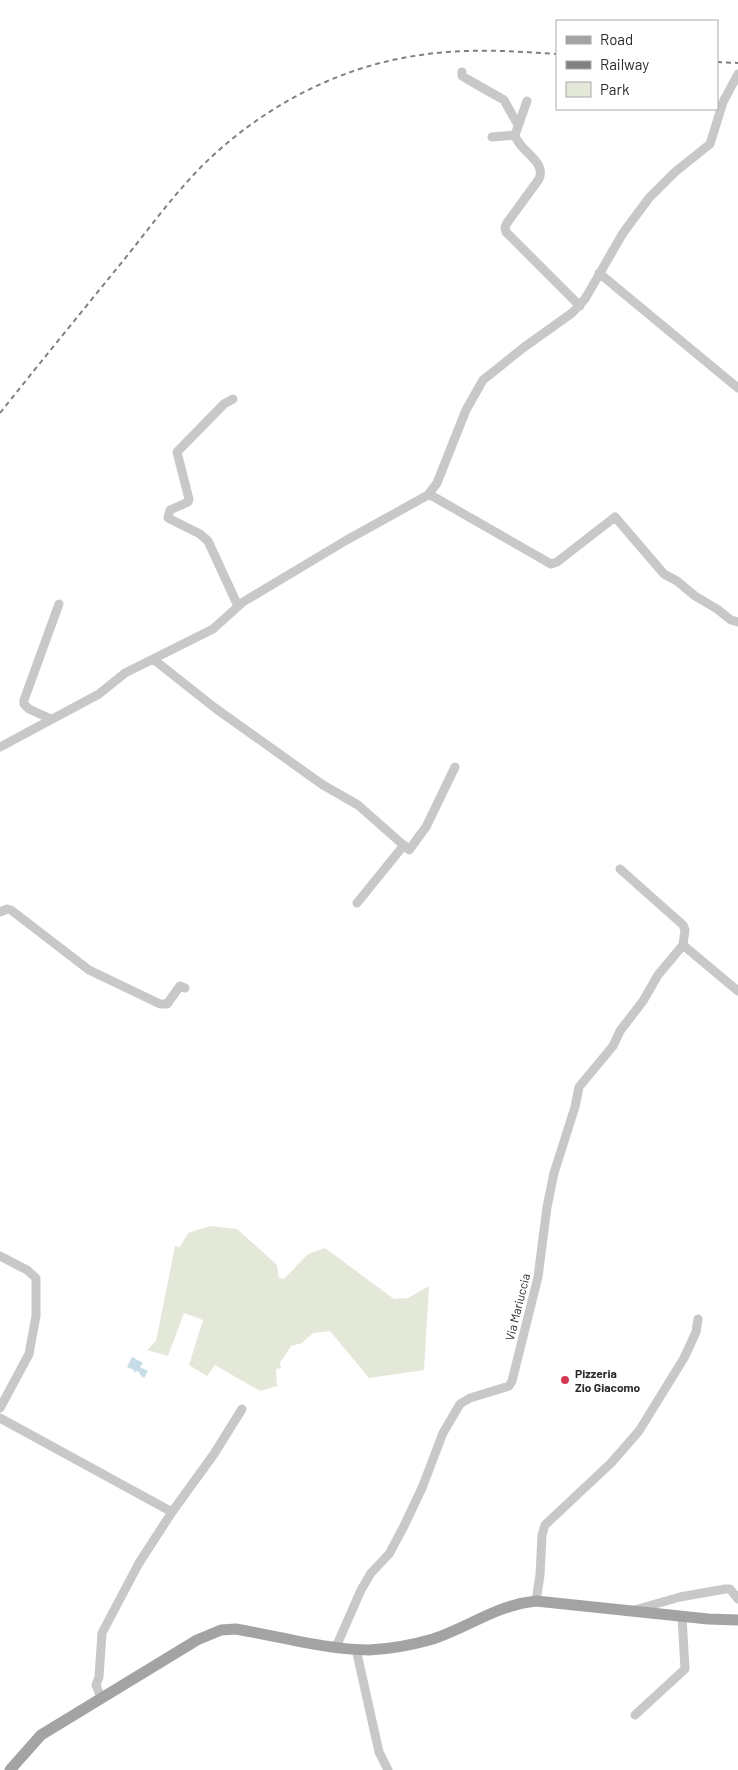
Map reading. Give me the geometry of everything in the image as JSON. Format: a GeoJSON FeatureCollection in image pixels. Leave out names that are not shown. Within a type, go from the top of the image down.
{"type":"FeatureCollection","features":[{"type":"Feature","properties":{"kind":"main road"},"geometry":{"type":"LineString","coordinates":[[10,1770],[41,1735],[198,1640],[221,1630],[236,1629],[336,1647],[356,1649],[392,1648],[435,1638],[507,1607],[518,1603],[536,1601],[738,1620]]}},
{"type":"Feature","properties":{"kind":"street"},"geometry":{"type":"LineString","coordinates":[[462,72],[462,76],[504,100],[518,125]]}},
{"type":"Feature","properties":{"kind":"street"},"geometry":{"type":"LineString","coordinates":[[0,747],[99,694],[126,673],[213,629],[243,602],[344,541],[428,495],[437,483],[466,410],[483,380],[580,306],[623,233],[649,198],[675,172],[710,144],[723,102],[738,74]]}},
{"type":"Feature","properties":{"kind":"street"},"geometry":{"type":"LineString","coordinates":[[527,101],[515,135],[517,142],[538,164],[541,173],[539,179],[507,224],[506,232],[580,306]]}},
{"type":"Feature","properties":{"kind":"street"},"geometry":{"type":"LineString","coordinates":[[492,137],[515,135]]}},
{"type":"Feature","properties":{"kind":"street"},"geometry":{"type":"LineString","coordinates":[[599,273],[738,388]]}},
{"type":"Feature","properties":{"kind":"street"},"geometry":{"type":"LineString","coordinates":[[233,399],[224,404],[177,452],[189,499],[188,502],[170,510],[168,518],[200,534],[208,541],[238,606]]}},
{"type":"Feature","properties":{"kind":"street"},"geometry":{"type":"LineString","coordinates":[[428,495],[434,496],[551,564],[557,562],[615,517],[664,574],[677,581],[695,596],[731,620],[738,622]]}},
{"type":"Feature","properties":{"kind":"street"},"geometry":{"type":"LineString","coordinates":[[51,719],[29,709],[24,704],[24,700],[59,604]]}},
{"type":"Feature","properties":{"kind":"street"},"geometry":{"type":"LineString","coordinates":[[153,659],[216,708],[323,785],[358,805],[410,850],[426,827],[455,767]]}},
{"type":"Feature","properties":{"kind":"street"},"geometry":{"type":"LineString","coordinates":[[357,903],[404,846]]}},
{"type":"Feature","properties":{"kind":"street"},"geometry":{"type":"LineString","coordinates":[[620,869],[683,925],[685,930],[683,945],[738,990]]}},
{"type":"Feature","properties":{"kind":"street"},"geometry":{"type":"LineString","coordinates":[[0,912],[6,909],[11,910],[89,970],[160,1004],[167,1004],[180,986],[185,988]]}},
{"type":"Feature","properties":{"kind":"street","name":"Via Mariuccia"},"geometry":{"type":"LineString","coordinates":[[336,1647],[361,1590],[372,1573],[389,1554],[404,1526],[422,1488],[443,1433],[460,1404],[470,1398],[509,1386],[512,1381],[538,1277],[547,1207],[554,1173],[575,1107],[579,1087],[613,1046],[620,1031],[643,1001],[658,975],[683,945]]}},
{"type":"Feature","properties":{"kind":"street"},"geometry":{"type":"LineString","coordinates":[[0,1256],[27,1270],[36,1278],[36,1316],[29,1354],[0,1408]]}},
{"type":"Feature","properties":{"kind":"street"},"geometry":{"type":"LineString","coordinates":[[536,1601],[540,1575],[542,1535],[545,1525],[611,1463],[639,1431],[684,1358],[696,1332],[698,1319]]}},
{"type":"Feature","properties":{"kind":"street"},"geometry":{"type":"LineString","coordinates":[[101,1698],[96,1685],[99,1676],[102,1633],[139,1563],[172,1512],[214,1454],[242,1409]]}},
{"type":"Feature","properties":{"kind":"street"},"geometry":{"type":"LineString","coordinates":[[0,1418],[172,1512]]}},
{"type":"Feature","properties":{"kind":"street"},"geometry":{"type":"LineString","coordinates":[[631,1611],[680,1597],[725,1589],[730,1589],[738,1599]]}},
{"type":"Feature","properties":{"kind":"street"},"geometry":{"type":"LineString","coordinates":[[636,1714],[685,1669],[682,1616]]}},
{"type":"Feature","properties":{"kind":"street"},"geometry":{"type":"LineString","coordinates":[[356,1649],[380,1752],[388,1770]]}},
{"type":"Feature","properties":{"kind":"green space"},"geometry":{"type":"Polygon","coordinates":[[[210,1226],[237,1229],[277,1265],[279,1278],[284,1279],[308,1254],[325,1248],[394,1299],[408,1298],[429,1286],[424,1370],[369,1378],[330,1331],[313,1333],[302,1343],[291,1346],[280,1363],[281,1368],[276,1369],[277,1386],[260,1391],[215,1365],[207,1376],[189,1365],[203,1320],[184,1313],[168,1356],[147,1350],[156,1341],[175,1246],[180,1247],[188,1233],[210,1226]]]}},
{"type":"Feature","properties":{"kind":"water"},"geometry":{"type":"Polygon","coordinates":[[[132,1357],[143,1363],[140,1367],[148,1371],[144,1378],[139,1372],[136,1371],[134,1373],[134,1370],[127,1367],[132,1357]]]}},
{"type":"Feature","properties":{"kind":"railway"},"geometry":{"type":"LineString","coordinates":[[0,413],[192,177],[226,144],[276,108],[303,92],[332,79],[361,69],[421,55],[455,51],[556,54]]}},
{"type":"Feature","properties":{"kind":"railway"},"geometry":{"type":"LineString","coordinates":[[718,62],[738,63]]}},
{"type":"Feature","properties":{"kind":"place","name":"Pizzeria Zio Giacomo"},"geometry":{"type":"Point","coordinates":[565,1380]}}]}
